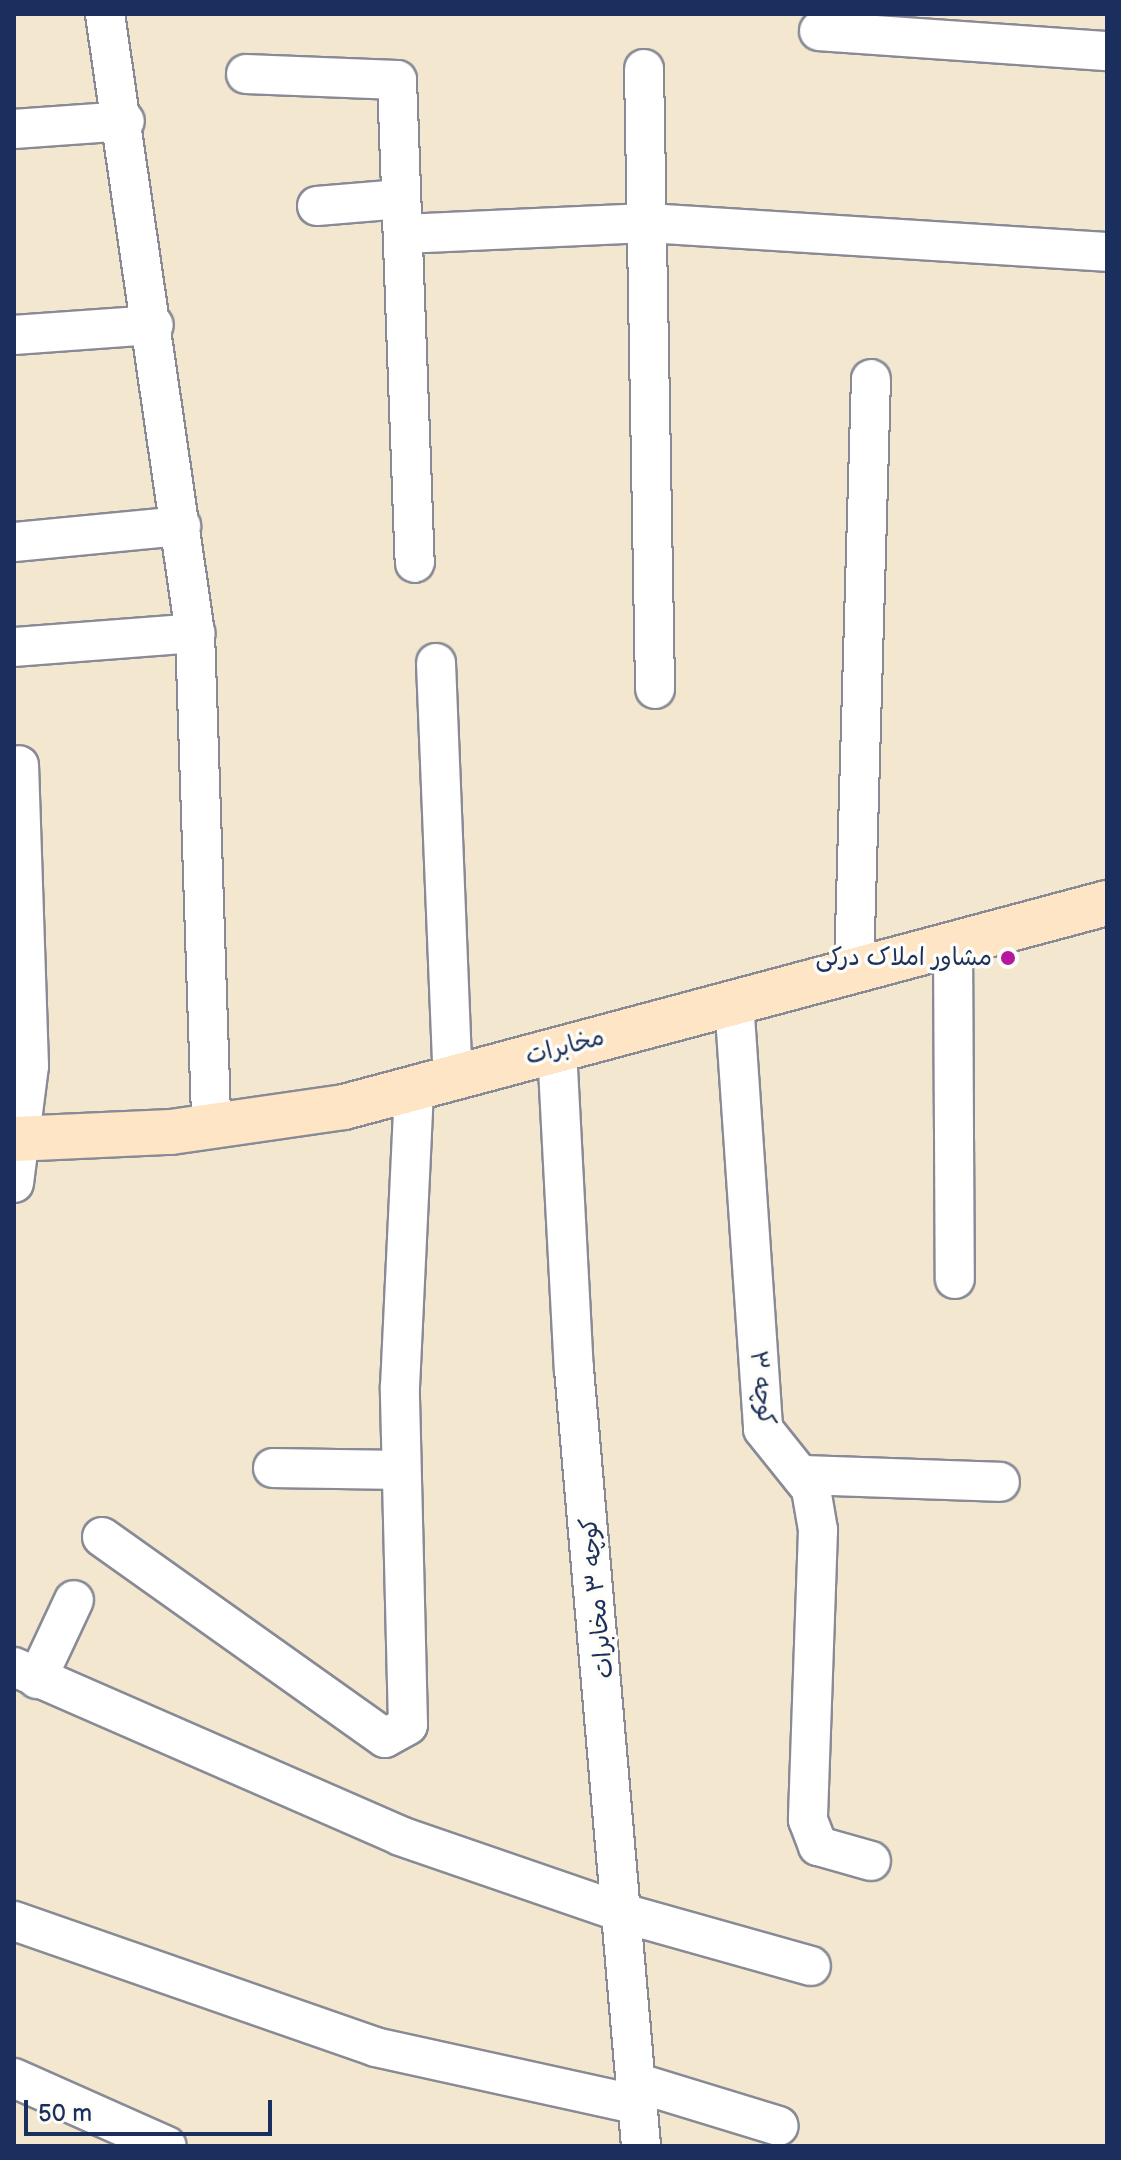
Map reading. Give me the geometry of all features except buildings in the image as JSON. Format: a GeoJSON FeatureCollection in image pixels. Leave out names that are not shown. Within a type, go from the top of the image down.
{"type":"FeatureCollection","features":[{"type":"Feature","properties":{"kind":"street"},"geometry":{"type":"LineString","coordinates":[[105,14],[125,121],[195,633],[211,1126]]}},
{"type":"Feature","properties":{"kind":"street"},"geometry":{"type":"LineString","coordinates":[[819,31],[1107,51]]}},
{"type":"Feature","properties":{"kind":"street"},"geometry":{"type":"LineString","coordinates":[[644,69],[655,689]]}},
{"type":"Feature","properties":{"kind":"street"},"geometry":{"type":"LineString","coordinates":[[246,74],[397,80],[415,563]]}},
{"type":"Feature","properties":{"kind":"street"},"geometry":{"type":"LineString","coordinates":[[14,129],[125,121]]}},
{"type":"Feature","properties":{"kind":"street"},"geometry":{"type":"LineString","coordinates":[[317,206],[402,216],[647,223],[1107,252]]}},
{"type":"Feature","properties":{"kind":"street"},"geometry":{"type":"LineString","coordinates":[[14,335],[154,325]]}},
{"type":"Feature","properties":{"kind":"street"},"geometry":{"type":"LineString","coordinates":[[854,968],[871,379]]}},
{"type":"Feature","properties":{"kind":"street"},"geometry":{"type":"LineString","coordinates":[[14,542],[181,526]]}},
{"type":"Feature","properties":{"kind":"street"},"geometry":{"type":"LineString","coordinates":[[14,647],[195,633]]}},
{"type":"Feature","properties":{"kind":"street"},"geometry":{"type":"LineString","coordinates":[[102,1537],[385,1738],[400,1735],[408,1725],[401,1470],[433,1083],[436,663]]}},
{"type":"Feature","properties":{"kind":"street"},"geometry":{"type":"LineString","coordinates":[[14,1183],[29,1066],[19,765]]}},
{"type":"Feature","properties":{"kind":"street","name":"مخابرات"},"geometry":{"type":"LineString","coordinates":[[18,1139],[211,1126],[433,1083],[854,968],[1107,903]]}},
{"type":"Feature","properties":{"kind":"street"},"geometry":{"type":"LineString","coordinates":[[953,942],[955,1279]]}},
{"type":"Feature","properties":{"kind":"street","name":"کوچه ۳"},"geometry":{"type":"LineString","coordinates":[[734,1001],[763,1429],[801,1475],[818,1530],[808,1820],[818,1846],[871,1861]]}},
{"type":"Feature","properties":{"kind":"street","name":"کوچه ۳ مخابرات"},"geometry":{"type":"LineString","coordinates":[[557,1049],[574,1369],[626,1914],[641,2146]]}},
{"type":"Feature","properties":{"kind":"street"},"geometry":{"type":"LineString","coordinates":[[273,1468],[401,1470]]}},
{"type":"Feature","properties":{"kind":"street"},"geometry":{"type":"LineString","coordinates":[[801,1475],[1000,1482]]}},
{"type":"Feature","properties":{"kind":"street"},"geometry":{"type":"LineString","coordinates":[[74,1600],[26,1673],[400,1836],[626,1914],[811,1966]]}},
{"type":"Feature","properties":{"kind":"street"},"geometry":{"type":"LineString","coordinates":[[14,1921],[375,2047],[638,2094],[779,2126]]}},
{"type":"Feature","properties":{"kind":"street"},"geometry":{"type":"LineString","coordinates":[[14,2078],[167,2146]]}},
{"type":"Feature","properties":{"kind":"place","name":"مشاور املاک درکی"},"geometry":{"type":"Point","coordinates":[1008,958]}}]}
